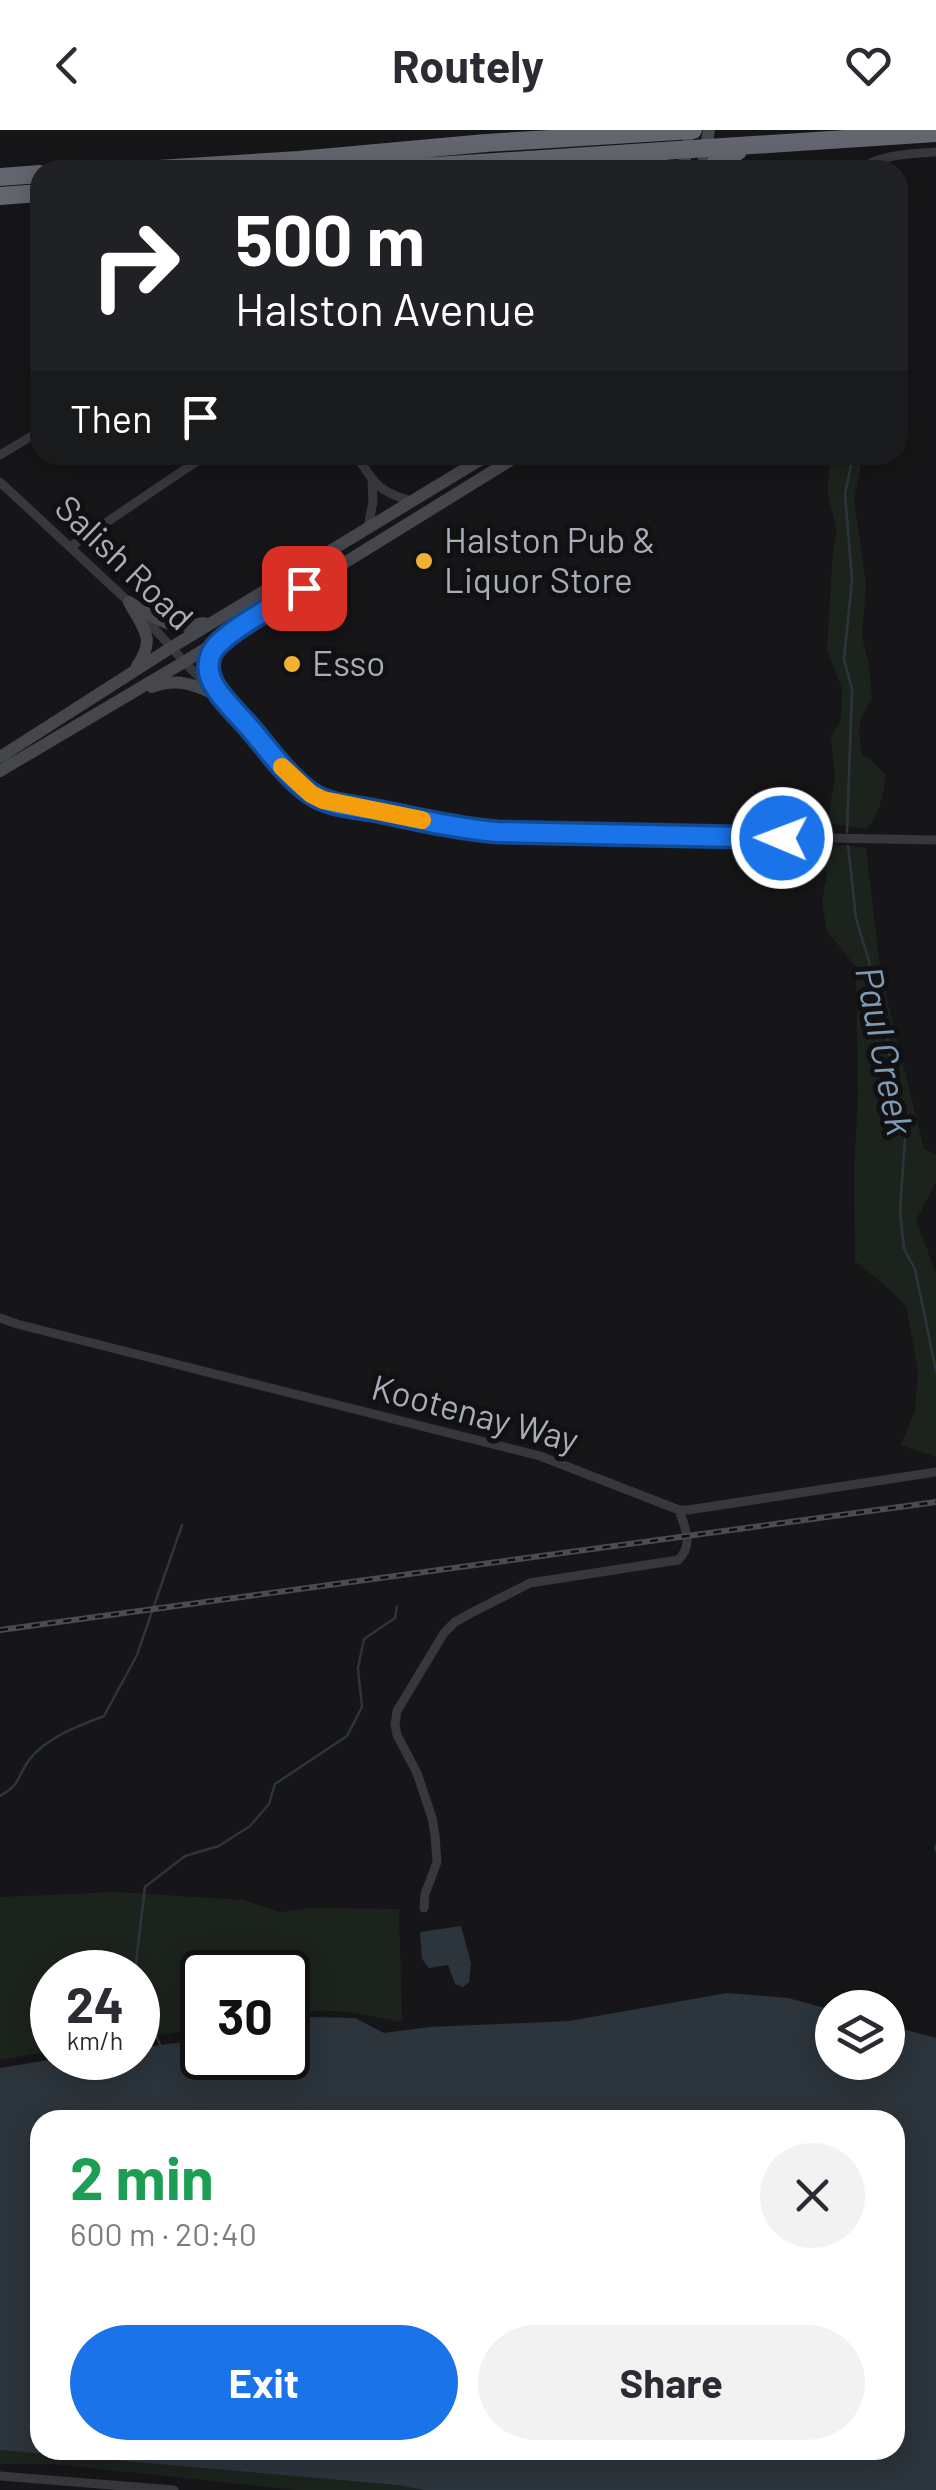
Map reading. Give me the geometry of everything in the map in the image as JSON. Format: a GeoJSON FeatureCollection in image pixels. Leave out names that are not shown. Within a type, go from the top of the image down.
{"type":"FeatureCollection","features":[{"type":"Feature","properties":{"kind":"highway"},"geometry":{"type":"LineString","coordinates":[[299,160],[692,130]]}},
{"type":"Feature","properties":{"kind":"highway"},"geometry":{"type":"LineString","coordinates":[[722,160],[730,153],[759,146],[936,133]]}},
{"type":"Feature","properties":{"kind":"highway"},"geometry":{"type":"LineString","coordinates":[[532,160],[686,150],[708,140],[759,146]]}},
{"type":"Feature","properties":{"kind":"highway"},"geometry":{"type":"LineString","coordinates":[[627,154],[650,160]]}},
{"type":"Feature","properties":{"kind":"highway"},"geometry":{"type":"LineString","coordinates":[[0,177],[30,175]]}},
{"type":"Feature","properties":{"kind":"highway"},"geometry":{"type":"LineString","coordinates":[[0,188],[30,191]]}},
{"type":"Feature","properties":{"kind":"highway"},"geometry":{"type":"LineString","coordinates":[[0,196],[30,194]]}},
{"type":"Feature","properties":{"kind":"main road"},"geometry":{"type":"LineString","coordinates":[[684,160],[692,130]]}},
{"type":"Feature","properties":{"kind":"main road"},"geometry":{"type":"LineString","coordinates":[[0,757],[471,465]]}},
{"type":"Feature","properties":{"kind":"main road"},"geometry":{"type":"LineString","coordinates":[[0,772],[503,465]]}},
{"type":"Feature","properties":{"kind":"main road"},"geometry":{"type":"LineString","coordinates":[[128,602],[161,622],[178,626],[218,620]]}},
{"type":"Feature","properties":{"kind":"main road"},"geometry":{"type":"LineString","coordinates":[[128,602],[148,635],[145,655],[133,672]]}},
{"type":"Feature","properties":{"kind":"main road"},"geometry":{"type":"LineString","coordinates":[[220,697],[209,662],[213,650],[232,632]]}},
{"type":"Feature","properties":{"kind":"main road"},"geometry":{"type":"LineString","coordinates":[[128,696],[178,682],[195,684],[220,697]]}},
{"type":"Feature","properties":{"kind":"street"},"geometry":{"type":"LineString","coordinates":[[878,160],[898,154],[936,152]]}},
{"type":"Feature","properties":{"kind":"street"},"geometry":{"type":"LineString","coordinates":[[0,454],[30,438]]}},
{"type":"Feature","properties":{"kind":"street"},"geometry":{"type":"LineString","coordinates":[[70,547],[191,465]]}},
{"type":"Feature","properties":{"kind":"street"},"geometry":{"type":"LineString","coordinates":[[362,465],[372,481],[389,495],[412,501]]}},
{"type":"Feature","properties":{"kind":"street"},"geometry":{"type":"LineString","coordinates":[[368,528],[372,481]]}},
{"type":"Feature","properties":{"kind":"street","name":"Salish Road"},"geometry":{"type":"LineString","coordinates":[[0,482],[128,602],[238,715],[288,773],[323,800],[498,832],[936,840]]}},
{"type":"Feature","properties":{"kind":"street","name":"Kootenay Way"},"geometry":{"type":"LineString","coordinates":[[0,1318],[540,1456],[679,1510],[936,1472]]}},
{"type":"Feature","properties":{"kind":"street"},"geometry":{"type":"LineString","coordinates":[[424,1908],[437,1862],[435,1835],[417,1774],[395,1725],[396,1711],[435,1645],[455,1622],[530,1583],[678,1560],[688,1544],[679,1510]]}},
{"type":"Feature","properties":{"kind":"street"},"geometry":{"type":"LineString","coordinates":[[0,2476],[42,2485],[174,2490]]}},
{"type":"Feature","properties":{"kind":"shaded area"},"geometry":{"type":"Polygon","coordinates":[[[830,465],[861,465],[854,499],[866,584],[862,637],[872,698],[859,730],[862,754],[886,775],[878,811],[866,829],[832,824],[829,813],[835,777],[831,736],[841,721],[842,689],[827,650],[837,531],[827,490],[830,465]]]}},
{"type":"Feature","properties":{"kind":"shaded area"},"geometry":{"type":"Polygon","coordinates":[[[816,842],[866,848],[881,975],[924,1149],[936,1154],[936,1182],[916,1220],[936,1273],[936,1457],[901,1445],[915,1411],[918,1371],[907,1309],[855,1261],[856,967],[827,931],[822,903],[827,872],[794,857],[816,842]]]}},
{"type":"Feature","properties":{"kind":"shaded area"},"geometry":{"type":"Polygon","coordinates":[[[117,1892],[243,1900],[280,1912],[311,1908],[399,1909],[402,2022],[359,2014],[310,2012],[310,1950],[180,1950],[180,2032],[160,2035],[160,1950],[30,1950],[30,2055],[0,2060],[0,1897],[117,1892]]]}},
{"type":"Feature","properties":{"kind":"shaded area"},"geometry":{"type":"Polygon","coordinates":[[[461,1926],[471,1963],[469,1982],[463,1987],[455,1984],[448,1965],[429,1968],[422,1959],[420,1932],[461,1926]]]}},
{"type":"Feature","properties":{"kind":"shaded area"},"geometry":{"type":"Polygon","coordinates":[[[727,1993],[788,1998],[815,2005],[815,2080],[905,2080],[905,2030],[936,2038],[936,2490],[424,2490],[113,2460],[905,2460],[905,2110],[30,2110],[30,2453],[0,2450],[0,2068],[30,2063],[30,2080],[160,2080],[160,2045],[180,2042],[180,2080],[310,2080],[310,2017],[355,2018],[384,2033],[430,2027],[569,2021],[727,1993]]]}},
{"type":"Feature","properties":{"kind":"shaded area"},"geometry":{"type":"Polygon","coordinates":[[[0,2450],[30,2453],[30,2460],[113,2460],[424,2490],[297,2490],[53,2464],[0,2464],[0,2450]]]}},
{"type":"Feature","properties":{"kind":"waterway","name":"Paul Creek"},"geometry":{"type":"LineString","coordinates":[[847,832],[852,689],[844,659],[852,580],[845,494],[851,465]]}},
{"type":"Feature","properties":{"kind":"waterway","name":"Paul Creek"},"geometry":{"type":"LineString","coordinates":[[848,846],[856,918],[882,1005],[896,1100],[906,1125],[900,1211],[904,1249],[915,1269],[936,1371]]}},
{"type":"Feature","properties":{"kind":"waterway"},"geometry":{"type":"LineString","coordinates":[[0,1796],[15,1784],[29,1760],[44,1745],[104,1716],[137,1655],[182,1525]]}},
{"type":"Feature","properties":{"kind":"waterway"},"geometry":{"type":"LineString","coordinates":[[138,1950],[145,1887],[185,1856],[219,1846],[250,1826],[269,1804],[275,1784],[347,1736],[362,1707],[358,1668],[364,1639],[395,1618],[397,1606]]}},
{"type":"Feature","properties":{"kind":"railway"},"geometry":{"type":"LineString","coordinates":[[0,1630],[936,1502]]}},
{"type":"Feature","properties":{"kind":"slow traffic"},"geometry":{"type":"LineString","coordinates":[[282,767],[323,800],[422,820]]}},
{"type":"Feature","properties":{"kind":"place","name":"Halston Pub & Liquor Store"},"geometry":{"type":"Point","coordinates":[424,561]}},
{"type":"Feature","properties":{"kind":"place","name":"Esso"},"geometry":{"type":"Point","coordinates":[292,664]}},
{"type":"Feature","properties":{"kind":"route"},"geometry":{"type":"LineString","coordinates":[[304,588],[232,632],[213,650],[209,662],[220,697],[311,794],[336,803],[472,830],[782,838]]}}]}
